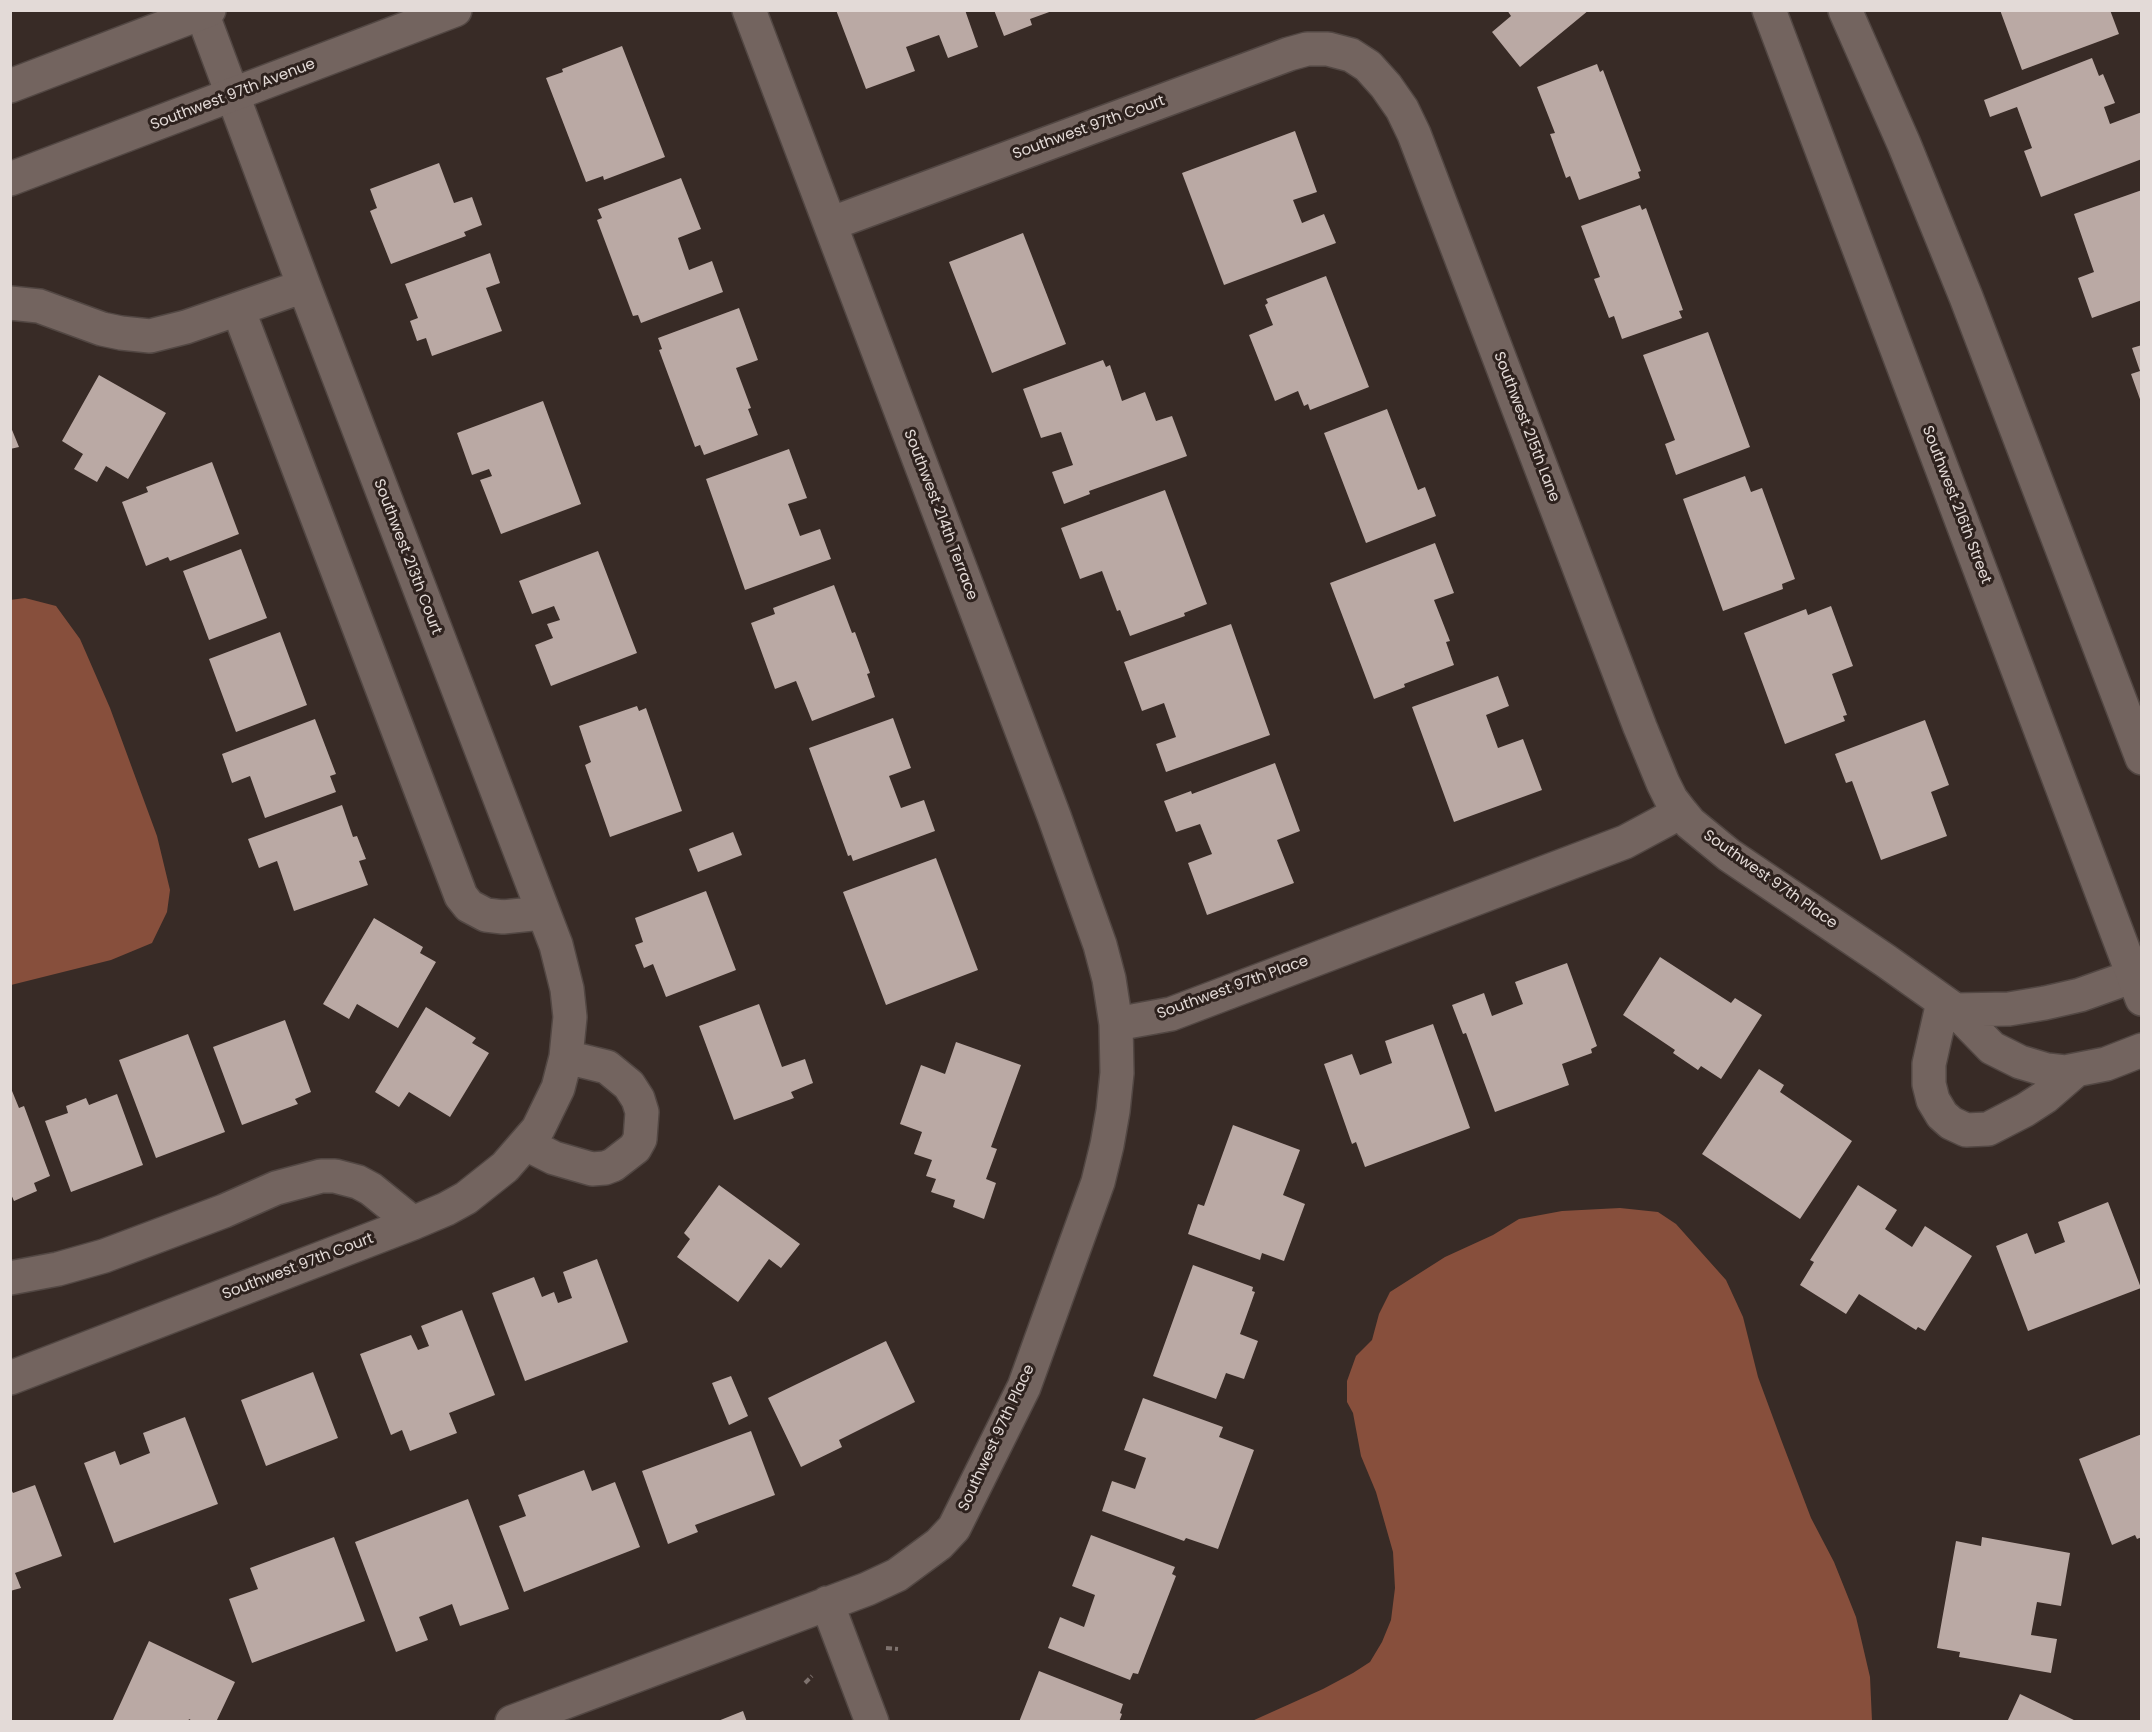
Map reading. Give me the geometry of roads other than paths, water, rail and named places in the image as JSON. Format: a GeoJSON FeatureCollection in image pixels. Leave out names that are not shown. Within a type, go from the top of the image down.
{"type":"FeatureCollection","features":[{"type":"Feature","properties":{"kind":"street","name":"Southwest 97th Avenue"},"geometry":{"type":"LineString","coordinates":[[10,179],[455,10]]}},
{"type":"Feature","properties":{"kind":"street","name":"Southwest 214th Terrace"},"geometry":{"type":"LineString","coordinates":[[748,10],[1080,887],[1109,979],[1116,1024]]}},
{"type":"Feature","properties":{"kind":"street","name":"Southwest 216th Street"},"geometry":{"type":"LineString","coordinates":[[1769,10],[2139,983]]}},
{"type":"Feature","properties":{"kind":"street"},"geometry":{"type":"LineString","coordinates":[[1845,10],[1896,125],[1966,297],[2142,758]]}},
{"type":"Feature","properties":{"kind":"street","name":"Southwest 213th Court"},"geometry":{"type":"LineString","coordinates":[[206,12],[232,95],[556,945],[567,990],[570,1017],[566,1057],[558,1088],[550,1105]]}},
{"type":"Feature","properties":{"kind":"street"},"geometry":{"type":"LineString","coordinates":[[10,86],[206,12]]}},
{"type":"Feature","properties":{"kind":"street","name":"Southwest 97th Court"},"geometry":{"type":"LineString","coordinates":[[830,224],[1289,54],[1307,49],[1328,49],[1351,55]]}},
{"type":"Feature","properties":{"kind":"street","name":"Southwest 215th Lane"},"geometry":{"type":"LineString","coordinates":[[1351,55],[1368,66],[1386,86],[1402,109],[1414,134],[1640,727],[1663,783],[1681,813]]}},
{"type":"Feature","properties":{"kind":"street"},"geometry":{"type":"LineString","coordinates":[[10,303],[39,306],[102,329],[150,336],[186,327],[304,286]]}},
{"type":"Feature","properties":{"kind":"street"},"geometry":{"type":"LineString","coordinates":[[238,309],[461,896],[469,906],[486,915],[503,917],[542,913]]}},
{"type":"Feature","properties":{"kind":"street","name":"Southwest 97th Place"},"geometry":{"type":"LineString","coordinates":[[512,1722],[897,1575],[939,1544],[954,1528],[1024,1387],[1098,1182],[1113,1111],[1117,1073],[1116,1024],[1172,1014],[1625,843],[1681,813],[1729,855],[1949,1006],[1992,1048],[2020,1062],[2048,1070],[2075,1071],[2106,1064],[2142,1050]]}},
{"type":"Feature","properties":{"kind":"street"},"geometry":{"type":"LineString","coordinates":[[2075,1071],[2025,1110],[1988,1129],[1966,1130],[1951,1124],[1933,1100],[1929,1084],[1929,1065],[1949,1006],[2009,1009],[2139,983]]}},
{"type":"Feature","properties":{"kind":"street"},"geometry":{"type":"LineString","coordinates":[[526,1144],[554,1158],[592,1169],[613,1165],[635,1148],[639,1139],[642,1112],[638,1099],[629,1085],[607,1067],[566,1057]]}},
{"type":"Feature","properties":{"kind":"street","name":"Southwest 97th Court"},"geometry":{"type":"LineString","coordinates":[[10,1378],[446,1209],[466,1198],[506,1167],[538,1130],[550,1105]]}},
{"type":"Feature","properties":{"kind":"street"},"geometry":{"type":"LineString","coordinates":[[10,1278],[58,1269],[104,1256],[224,1211],[276,1188],[321,1176],[335,1176],[358,1182],[371,1189],[413,1222]]}},
{"type":"Feature","properties":{"kind":"street"},"geometry":{"type":"LineString","coordinates":[[827,1603],[872,1722]]}}]}
